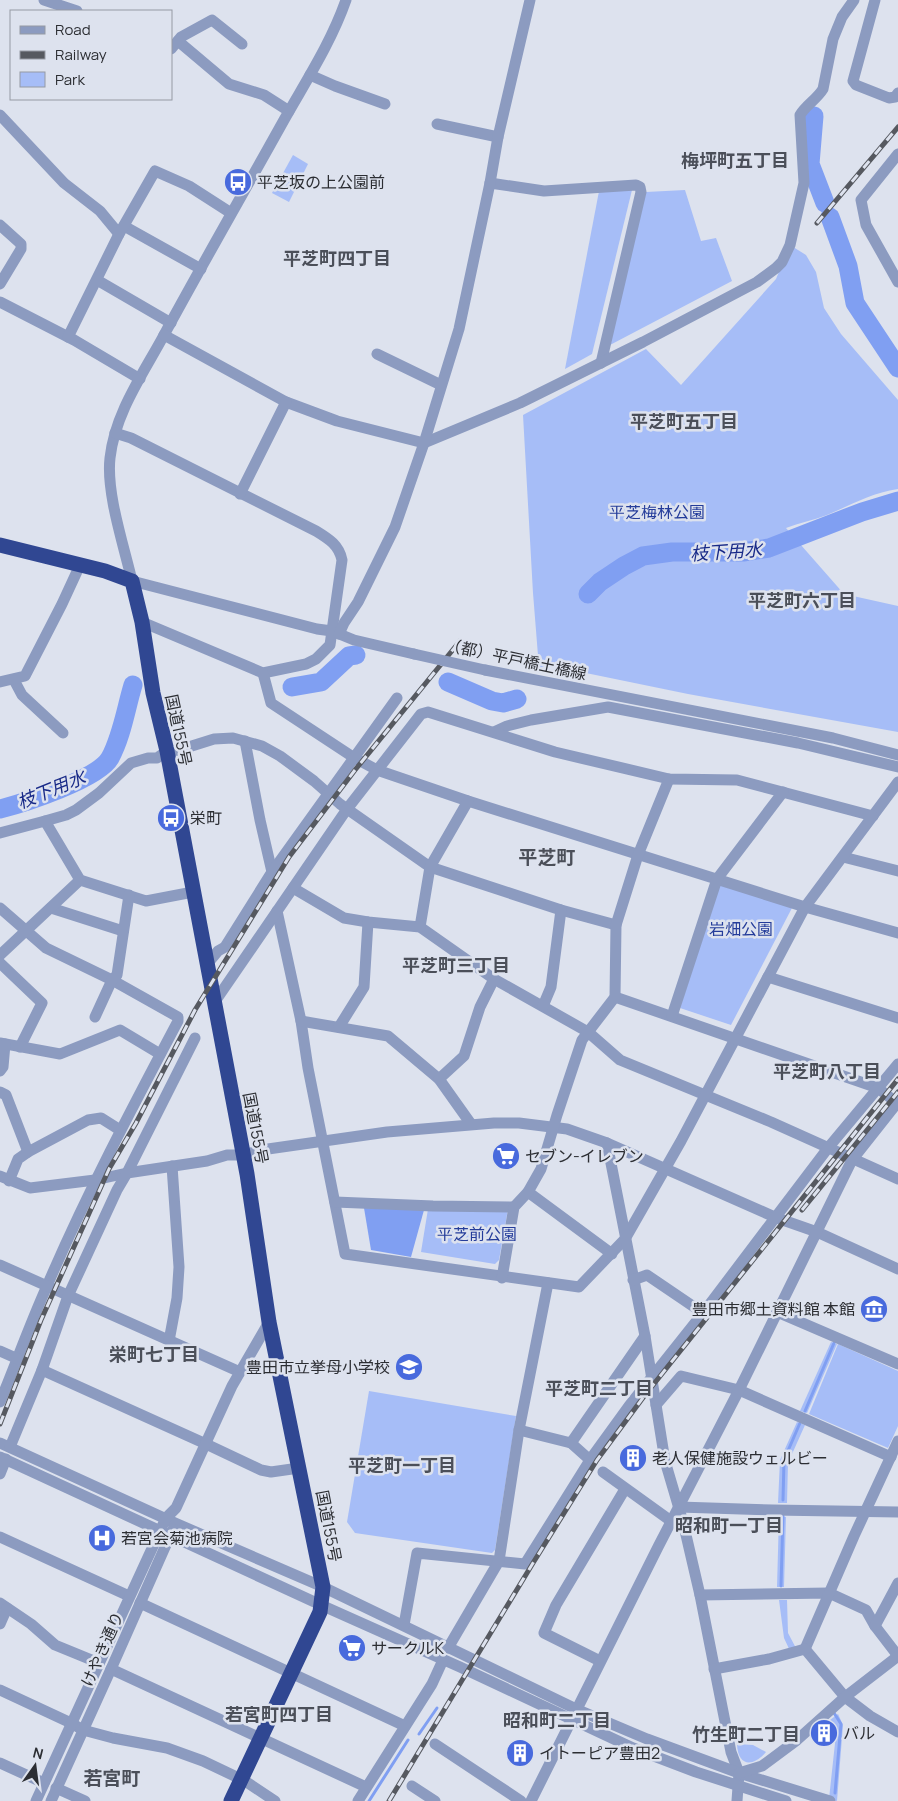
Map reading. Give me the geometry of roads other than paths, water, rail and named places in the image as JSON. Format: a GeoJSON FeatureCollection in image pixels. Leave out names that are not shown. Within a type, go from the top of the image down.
{"type":"FeatureCollection","features":[{"type":"Feature","properties":{"kind":"highway"},"geometry":{"type":"LineString","coordinates":[[0,545],[105,571],[132,581]]}},
{"type":"Feature","properties":{"kind":"highway","name":"国道155号"},"geometry":{"type":"LineString","coordinates":[[132,581],[142,622],[153,693],[167,752],[244,1156],[269,1322],[323,1588],[320,1612],[231,1801]]}},
{"type":"Feature","properties":{"kind":"street"},"geometry":{"type":"LineString","coordinates":[[44,0],[74,10]]}},
{"type":"Feature","properties":{"kind":"street"},"geometry":{"type":"LineString","coordinates":[[132,581],[111,489],[109,461],[115,433],[123,412],[140,379],[231,213],[310,75],[340,18],[346,0]]}},
{"type":"Feature","properties":{"kind":"street"},"geometry":{"type":"LineString","coordinates":[[335,633],[358,602],[394,527],[424,443],[459,329],[498,137],[530,0]]}},
{"type":"Feature","properties":{"kind":"street"},"geometry":{"type":"LineString","coordinates":[[164,336],[286,402],[337,421],[424,443],[520,402],[600,363],[757,282],[782,262],[793,236],[804,183],[800,115],[804,108],[819,96],[823,89],[833,39],[842,17],[856,0],[874,3],[853,80],[856,85],[889,98],[895,97],[898,93]]}},
{"type":"Feature","properties":{"kind":"street"},"geometry":{"type":"LineString","coordinates":[[242,44],[212,20],[181,37],[175,45],[229,84],[264,95],[289,111]]}},
{"type":"Feature","properties":{"kind":"street"},"geometry":{"type":"LineString","coordinates":[[310,75],[385,104]]}},
{"type":"Feature","properties":{"kind":"street"},"geometry":{"type":"LineString","coordinates":[[0,115],[64,183],[122,230],[202,269]]}},
{"type":"Feature","properties":{"kind":"street"},"geometry":{"type":"LineString","coordinates":[[437,124],[498,137]]}},
{"type":"Feature","properties":{"kind":"street"},"geometry":{"type":"LineString","coordinates":[[896,160],[861,200],[866,225],[898,282]]}},
{"type":"Feature","properties":{"kind":"street"},"geometry":{"type":"LineString","coordinates":[[68,337],[122,230],[155,171],[189,186],[231,213]]}},
{"type":"Feature","properties":{"kind":"street"},"geometry":{"type":"LineString","coordinates":[[490,183],[544,191],[636,185],[640,187],[600,363]]}},
{"type":"Feature","properties":{"kind":"street"},"geometry":{"type":"LineString","coordinates":[[0,224],[20,244],[21,249],[0,284]]}},
{"type":"Feature","properties":{"kind":"street"},"geometry":{"type":"LineString","coordinates":[[97,280],[171,323]]}},
{"type":"Feature","properties":{"kind":"street"},"geometry":{"type":"LineString","coordinates":[[0,302],[68,337],[140,379]]}},
{"type":"Feature","properties":{"kind":"street"},"geometry":{"type":"LineString","coordinates":[[377,354],[441,385]]}},
{"type":"Feature","properties":{"kind":"street"},"geometry":{"type":"LineString","coordinates":[[240,494],[286,402]]}},
{"type":"Feature","properties":{"kind":"street"},"geometry":{"type":"LineString","coordinates":[[115,433],[131,438],[316,531],[331,540],[340,552],[342,569],[335,633],[330,645],[316,659],[306,664],[263,673],[142,622]]}},
{"type":"Feature","properties":{"kind":"street"},"geometry":{"type":"LineString","coordinates":[[0,682],[25,676],[80,566]]}},
{"type":"Feature","properties":{"kind":"street","name":"（都）平戸橋土橋線"},"geometry":{"type":"LineString","coordinates":[[132,581],[414,654],[485,670],[833,738],[898,754]]}},
{"type":"Feature","properties":{"kind":"street"},"geometry":{"type":"LineString","coordinates":[[263,673],[271,703],[353,757],[378,770],[468,801],[805,908],[898,932]]}},
{"type":"Feature","properties":{"kind":"street"},"geometry":{"type":"LineString","coordinates":[[14,680],[22,695],[63,733]]}},
{"type":"Feature","properties":{"kind":"street"},"geometry":{"type":"LineString","coordinates":[[208,963],[218,951],[225,947],[272,872],[397,698]]}},
{"type":"Feature","properties":{"kind":"street"},"geometry":{"type":"LineString","coordinates":[[494,732],[507,726],[531,720],[608,707],[798,743],[898,768]]}},
{"type":"Feature","properties":{"kind":"street"},"geometry":{"type":"LineString","coordinates":[[214,1003],[347,809],[421,714],[428,712],[555,752],[669,779],[737,780],[873,816]]}},
{"type":"Feature","properties":{"kind":"street"},"geometry":{"type":"LineString","coordinates":[[0,833],[66,815],[76,810],[99,794],[131,763],[148,758],[156,758],[167,752],[214,738],[233,738],[262,746],[280,756],[314,781],[328,795],[430,867],[561,910],[616,925]]}},
{"type":"Feature","properties":{"kind":"street"},"geometry":{"type":"LineString","coordinates":[[245,741],[272,872]]}},
{"type":"Feature","properties":{"kind":"street"},"geometry":{"type":"LineString","coordinates":[[502,1278],[514,1207],[528,1192],[541,1169],[582,1040],[615,996],[616,925],[638,855],[669,779]]}},
{"type":"Feature","properties":{"kind":"street"},"geometry":{"type":"LineString","coordinates":[[277,912],[345,1254],[502,1278],[579,1287],[625,1240],[666,1168],[805,908],[898,782]]}},
{"type":"Feature","properties":{"kind":"street"},"geometry":{"type":"LineString","coordinates":[[672,1016],[717,879],[783,792]]}},
{"type":"Feature","properties":{"kind":"street"},"geometry":{"type":"LineString","coordinates":[[420,927],[424,914],[430,867],[468,801]]}},
{"type":"Feature","properties":{"kind":"street"},"geometry":{"type":"LineString","coordinates":[[45,821],[80,880],[146,901],[193,892]]}},
{"type":"Feature","properties":{"kind":"street"},"geometry":{"type":"LineString","coordinates":[[843,857],[898,871]]}},
{"type":"Feature","properties":{"kind":"street"},"geometry":{"type":"LineString","coordinates":[[0,955],[80,880]]}},
{"type":"Feature","properties":{"kind":"street"},"geometry":{"type":"LineString","coordinates":[[293,888],[344,918],[420,927],[494,979],[588,1032],[620,1060],[771,1122],[898,1180]]}},
{"type":"Feature","properties":{"kind":"street"},"geometry":{"type":"LineString","coordinates":[[95,1017],[112,980],[118,974],[129,895]]}},
{"type":"Feature","properties":{"kind":"street"},"geometry":{"type":"LineString","coordinates":[[0,908],[46,948],[112,980],[178,1017],[178,1021],[95,1180],[47,1286],[0,1402]]}},
{"type":"Feature","properties":{"kind":"street"},"geometry":{"type":"LineString","coordinates":[[51,908],[123,931]]}},
{"type":"Feature","properties":{"kind":"street"},"geometry":{"type":"LineString","coordinates":[[543,1006],[551,987],[561,910]]}},
{"type":"Feature","properties":{"kind":"street"},"geometry":{"type":"LineString","coordinates":[[338,1027],[364,987],[368,922]]}},
{"type":"Feature","properties":{"kind":"street"},"geometry":{"type":"LineString","coordinates":[[0,963],[42,1003],[20,1047]]}},
{"type":"Feature","properties":{"kind":"street"},"geometry":{"type":"LineString","coordinates":[[768,978],[898,1018]]}},
{"type":"Feature","properties":{"kind":"street"},"geometry":{"type":"LineString","coordinates":[[439,1079],[464,1056],[480,1007],[494,979]]}},
{"type":"Feature","properties":{"kind":"street"},"geometry":{"type":"LineString","coordinates":[[530,1801],[739,1390],[852,1160],[898,1103],[878,1088],[615,996]]}},
{"type":"Feature","properties":{"kind":"street"},"geometry":{"type":"LineString","coordinates":[[300,1021],[388,1036],[439,1079],[471,1124]]}},
{"type":"Feature","properties":{"kind":"street"},"geometry":{"type":"LineString","coordinates":[[0,1071],[2,1067],[3,1044],[60,1054],[120,1030],[160,1054]]}},
{"type":"Feature","properties":{"kind":"street"},"geometry":{"type":"LineString","coordinates":[[195,1038],[117,1190],[68,1296],[42,1370],[5,1445],[404,1625],[448,1648],[647,1739],[739,1773],[830,1801]]}},
{"type":"Feature","properties":{"kind":"street"},"geometry":{"type":"LineString","coordinates":[[404,1625],[417,1553],[525,1564],[590,1460],[629,1406],[704,1313],[828,1148],[898,1064]]}},
{"type":"Feature","properties":{"kind":"street"},"geometry":{"type":"LineString","coordinates":[[0,1092],[6,1095],[28,1152]]}},
{"type":"Feature","properties":{"kind":"street"},"geometry":{"type":"LineString","coordinates":[[120,1130],[101,1118],[88,1120],[18,1159],[4,1179],[30,1188],[95,1180],[227,1156],[244,1156],[261,1150],[387,1132],[471,1124],[519,1123],[554,1127],[607,1143],[777,1218],[817,1232],[898,1269]]}},
{"type":"Feature","properties":{"kind":"street"},"geometry":{"type":"LineString","coordinates":[[607,1143],[644,1336],[665,1461],[679,1507],[700,1595],[731,1752],[739,1773],[737,1801]]}},
{"type":"Feature","properties":{"kind":"street"},"geometry":{"type":"LineString","coordinates":[[169,1341],[177,1298],[179,1268],[172,1166]]}},
{"type":"Feature","properties":{"kind":"street"},"geometry":{"type":"LineString","coordinates":[[528,1192],[612,1254]]}},
{"type":"Feature","properties":{"kind":"street"},"geometry":{"type":"LineString","coordinates":[[335,1202],[514,1207]]}},
{"type":"Feature","properties":{"kind":"street"},"geometry":{"type":"LineString","coordinates":[[0,1265],[240,1372]]}},
{"type":"Feature","properties":{"kind":"street"},"geometry":{"type":"LineString","coordinates":[[633,1280],[647,1275],[704,1313]]}},
{"type":"Feature","properties":{"kind":"street"},"geometry":{"type":"LineString","coordinates":[[448,1648],[499,1561],[520,1430],[548,1283]]}},
{"type":"Feature","properties":{"kind":"street"},"geometry":{"type":"LineString","coordinates":[[777,1312],[898,1364]]}},
{"type":"Feature","properties":{"kind":"street"},"geometry":{"type":"LineString","coordinates":[[36,1801],[129,1596],[165,1533],[240,1372],[269,1322]]}},
{"type":"Feature","properties":{"kind":"street"},"geometry":{"type":"LineString","coordinates":[[571,1443],[644,1336]]}},
{"type":"Feature","properties":{"kind":"street"},"geometry":{"type":"LineString","coordinates":[[0,1351],[18,1359]]}},
{"type":"Feature","properties":{"kind":"street"},"geometry":{"type":"LineString","coordinates":[[42,1370],[266,1472],[299,1468]]}},
{"type":"Feature","properties":{"kind":"street"},"geometry":{"type":"LineString","coordinates":[[656,1405],[681,1376],[739,1390],[891,1457]]}},
{"type":"Feature","properties":{"kind":"street"},"geometry":{"type":"LineString","coordinates":[[520,1430],[571,1443],[590,1460]]}},
{"type":"Feature","properties":{"kind":"street"},"geometry":{"type":"LineString","coordinates":[[806,1649],[829,1593],[898,1441]]}},
{"type":"Feature","properties":{"kind":"street"},"geometry":{"type":"LineString","coordinates":[[0,1474],[3,1458],[633,1748],[696,1772],[786,1801]]}},
{"type":"Feature","properties":{"kind":"street"},"geometry":{"type":"LineString","coordinates":[[603,1472],[671,1521]]}},
{"type":"Feature","properties":{"kind":"street"},"geometry":{"type":"LineString","coordinates":[[600,1661],[544,1633],[556,1605],[625,1489]]}},
{"type":"Feature","properties":{"kind":"street"},"geometry":{"type":"LineString","coordinates":[[679,1507],[898,1512]]}},
{"type":"Feature","properties":{"kind":"street","name":"けやき通り"},"geometry":{"type":"LineString","coordinates":[[50,1801],[140,1603],[165,1533]]}},
{"type":"Feature","properties":{"kind":"street"},"geometry":{"type":"LineString","coordinates":[[0,1537],[129,1596]]}},
{"type":"Feature","properties":{"kind":"street"},"geometry":{"type":"LineString","coordinates":[[875,1626],[898,1583]]}},
{"type":"Feature","properties":{"kind":"street"},"geometry":{"type":"LineString","coordinates":[[700,1595],[829,1593],[866,1610],[875,1626],[898,1656],[845,1697],[797,1740],[762,1766],[739,1773]]}},
{"type":"Feature","properties":{"kind":"street"},"geometry":{"type":"LineString","coordinates":[[140,1603],[405,1726]]}},
{"type":"Feature","properties":{"kind":"street"},"geometry":{"type":"LineString","coordinates":[[0,1624],[4,1605],[31,1624],[55,1645],[99,1663]]}},
{"type":"Feature","properties":{"kind":"street"},"geometry":{"type":"LineString","coordinates":[[714,1669],[769,1659],[806,1649]]}},
{"type":"Feature","properties":{"kind":"street"},"geometry":{"type":"LineString","coordinates":[[806,1649],[845,1697],[870,1716],[898,1732]]}},
{"type":"Feature","properties":{"kind":"street"},"geometry":{"type":"LineString","coordinates":[[358,1801],[432,1684],[443,1660]]}},
{"type":"Feature","properties":{"kind":"street"},"geometry":{"type":"LineString","coordinates":[[111,1669],[366,1787]]}},
{"type":"Feature","properties":{"kind":"street"},"geometry":{"type":"LineString","coordinates":[[0,1690],[83,1730],[113,1738],[167,1748],[203,1761],[241,1780],[275,1801]]}},
{"type":"Feature","properties":{"kind":"street"},"geometry":{"type":"LineString","coordinates":[[435,1744],[521,1801]]}},
{"type":"Feature","properties":{"kind":"street"},"geometry":{"type":"LineString","coordinates":[[0,1763],[44,1783]]}},
{"type":"Feature","properties":{"kind":"street"},"geometry":{"type":"LineString","coordinates":[[412,1786],[434,1801]]}},
{"type":"Feature","properties":{"kind":"street"},"geometry":{"type":"LineString","coordinates":[[56,1788],[85,1801]]}},
{"type":"Feature","properties":{"kind":"waterway","name":"枝下用水"},"geometry":{"type":"LineString","coordinates":[[814,116],[810,164],[825,203]]}},
{"type":"Feature","properties":{"kind":"waterway","name":"枝下用水"},"geometry":{"type":"LineString","coordinates":[[830,217],[848,266],[855,303],[898,368]]}},
{"type":"Feature","properties":{"kind":"waterway","name":"枝下用水"},"geometry":{"type":"LineString","coordinates":[[588,594],[600,582],[643,556],[672,552],[743,552],[769,548],[862,512],[898,501]]}},
{"type":"Feature","properties":{"kind":"waterway","name":"枝下用水"},"geometry":{"type":"LineString","coordinates":[[292,687],[321,682],[349,656],[356,655]]}},
{"type":"Feature","properties":{"kind":"waterway","name":"枝下用水"},"geometry":{"type":"LineString","coordinates":[[448,682],[492,701],[503,703],[517,699]]}},
{"type":"Feature","properties":{"kind":"waterway","name":"枝下用水"},"geometry":{"type":"LineString","coordinates":[[0,809],[60,789],[103,766],[110,758],[118,741],[133,685]]}},
{"type":"Feature","properties":{"kind":"waterway"},"geometry":{"type":"LineString","coordinates":[[805,1411],[834,1343]]}},
{"type":"Feature","properties":{"kind":"waterway"},"geometry":{"type":"LineString","coordinates":[[783,1500],[784,1460],[800,1423]]}},
{"type":"Feature","properties":{"kind":"waterway"},"geometry":{"type":"LineString","coordinates":[[781,1586],[783,1516]]}},
{"type":"Feature","properties":{"kind":"waterway"},"geometry":{"type":"LineString","coordinates":[[419,1734],[437,1708]]}},
{"type":"Feature","properties":{"kind":"waterway"},"geometry":{"type":"LineString","coordinates":[[834,1713],[841,1724],[835,1793]]}},
{"type":"Feature","properties":{"kind":"waterway"},"geometry":{"type":"LineString","coordinates":[[369,1801],[408,1740]]}},
{"type":"Feature","properties":{"kind":"railway"},"geometry":{"type":"LineString","coordinates":[[817,223],[898,127]]}},
{"type":"Feature","properties":{"kind":"railway"},"geometry":{"type":"LineString","coordinates":[[0,1424],[41,1320],[109,1169],[136,1123],[195,1010],[289,857],[355,770],[460,641]]}},
{"type":"Feature","properties":{"kind":"railway"},"geometry":{"type":"LineString","coordinates":[[389,1801],[597,1460],[645,1395],[898,1079]]}},
{"type":"Feature","properties":{"kind":"railway"},"geometry":{"type":"LineString","coordinates":[[802,1210],[898,1092]]}},
{"type":"Feature","properties":{"kind":"place","name":"平芝坂の上公園前"},"geometry":{"type":"Point","coordinates":[238,182]}},
{"type":"Feature","properties":{"kind":"place","name":"栄町"},"geometry":{"type":"Point","coordinates":[171,818]}},
{"type":"Feature","properties":{"kind":"place","name":"セブン-イレブン"},"geometry":{"type":"Point","coordinates":[506,1156]}},
{"type":"Feature","properties":{"kind":"place","name":"豊田市郷土資料館 本館"},"geometry":{"type":"Point","coordinates":[874,1309]}},
{"type":"Feature","properties":{"kind":"place","name":"豊田市立挙母小学校"},"geometry":{"type":"Point","coordinates":[409,1367]}},
{"type":"Feature","properties":{"kind":"place","name":"老人保健施設ウェルビー"},"geometry":{"type":"Point","coordinates":[633,1458]}},
{"type":"Feature","properties":{"kind":"place","name":"若宮会菊池病院"},"geometry":{"type":"Point","coordinates":[102,1538]}},
{"type":"Feature","properties":{"kind":"place","name":"サークルK"},"geometry":{"type":"Point","coordinates":[352,1648]}},
{"type":"Feature","properties":{"kind":"place","name":"バル"},"geometry":{"type":"Point","coordinates":[824,1733]}},
{"type":"Feature","properties":{"kind":"place","name":"イトーピア豊田2"},"geometry":{"type":"Point","coordinates":[520,1753]}},
{"type":"Feature","properties":{"kind":"district","name":"梅坪町五丁目"},"geometry":{"type":"Point","coordinates":[735,160]}},
{"type":"Feature","properties":{"kind":"district","name":"平芝町四丁目"},"geometry":{"type":"Point","coordinates":[337,258]}},
{"type":"Feature","properties":{"kind":"district","name":"平芝町五丁目"},"geometry":{"type":"Point","coordinates":[684,421]}},
{"type":"Feature","properties":{"kind":"district","name":"平芝町六丁目"},"geometry":{"type":"Point","coordinates":[802,600]}},
{"type":"Feature","properties":{"kind":"district","name":"平芝町"},"geometry":{"type":"Point","coordinates":[547,857]}},
{"type":"Feature","properties":{"kind":"district","name":"平芝町三丁目"},"geometry":{"type":"Point","coordinates":[456,965]}},
{"type":"Feature","properties":{"kind":"district","name":"平芝町八丁目"},"geometry":{"type":"Point","coordinates":[827,1071]}},
{"type":"Feature","properties":{"kind":"district","name":"栄町七丁目"},"geometry":{"type":"Point","coordinates":[154,1354]}},
{"type":"Feature","properties":{"kind":"district","name":"平芝町二丁目"},"geometry":{"type":"Point","coordinates":[599,1388]}},
{"type":"Feature","properties":{"kind":"district","name":"平芝町一丁目"},"geometry":{"type":"Point","coordinates":[402,1465]}},
{"type":"Feature","properties":{"kind":"district","name":"昭和町一丁目"},"geometry":{"type":"Point","coordinates":[729,1525]}},
{"type":"Feature","properties":{"kind":"district","name":"若宮町四丁目"},"geometry":{"type":"Point","coordinates":[279,1714]}},
{"type":"Feature","properties":{"kind":"district","name":"昭和町二丁目"},"geometry":{"type":"Point","coordinates":[557,1720]}},
{"type":"Feature","properties":{"kind":"district","name":"竹生町二丁目"},"geometry":{"type":"Point","coordinates":[746,1734]}},
{"type":"Feature","properties":{"kind":"district","name":"若宮町"},"geometry":{"type":"Point","coordinates":[112,1778]}},
{"type":"Feature","properties":{"kind":"park label","name":"平芝梅林公園"},"geometry":{"type":"Point","coordinates":[657,512]}},
{"type":"Feature","properties":{"kind":"park label","name":"岩畑公園"},"geometry":{"type":"Point","coordinates":[741,929]}},
{"type":"Feature","properties":{"kind":"park label","name":"平芝前公園"},"geometry":{"type":"Point","coordinates":[477,1234]}}]}
